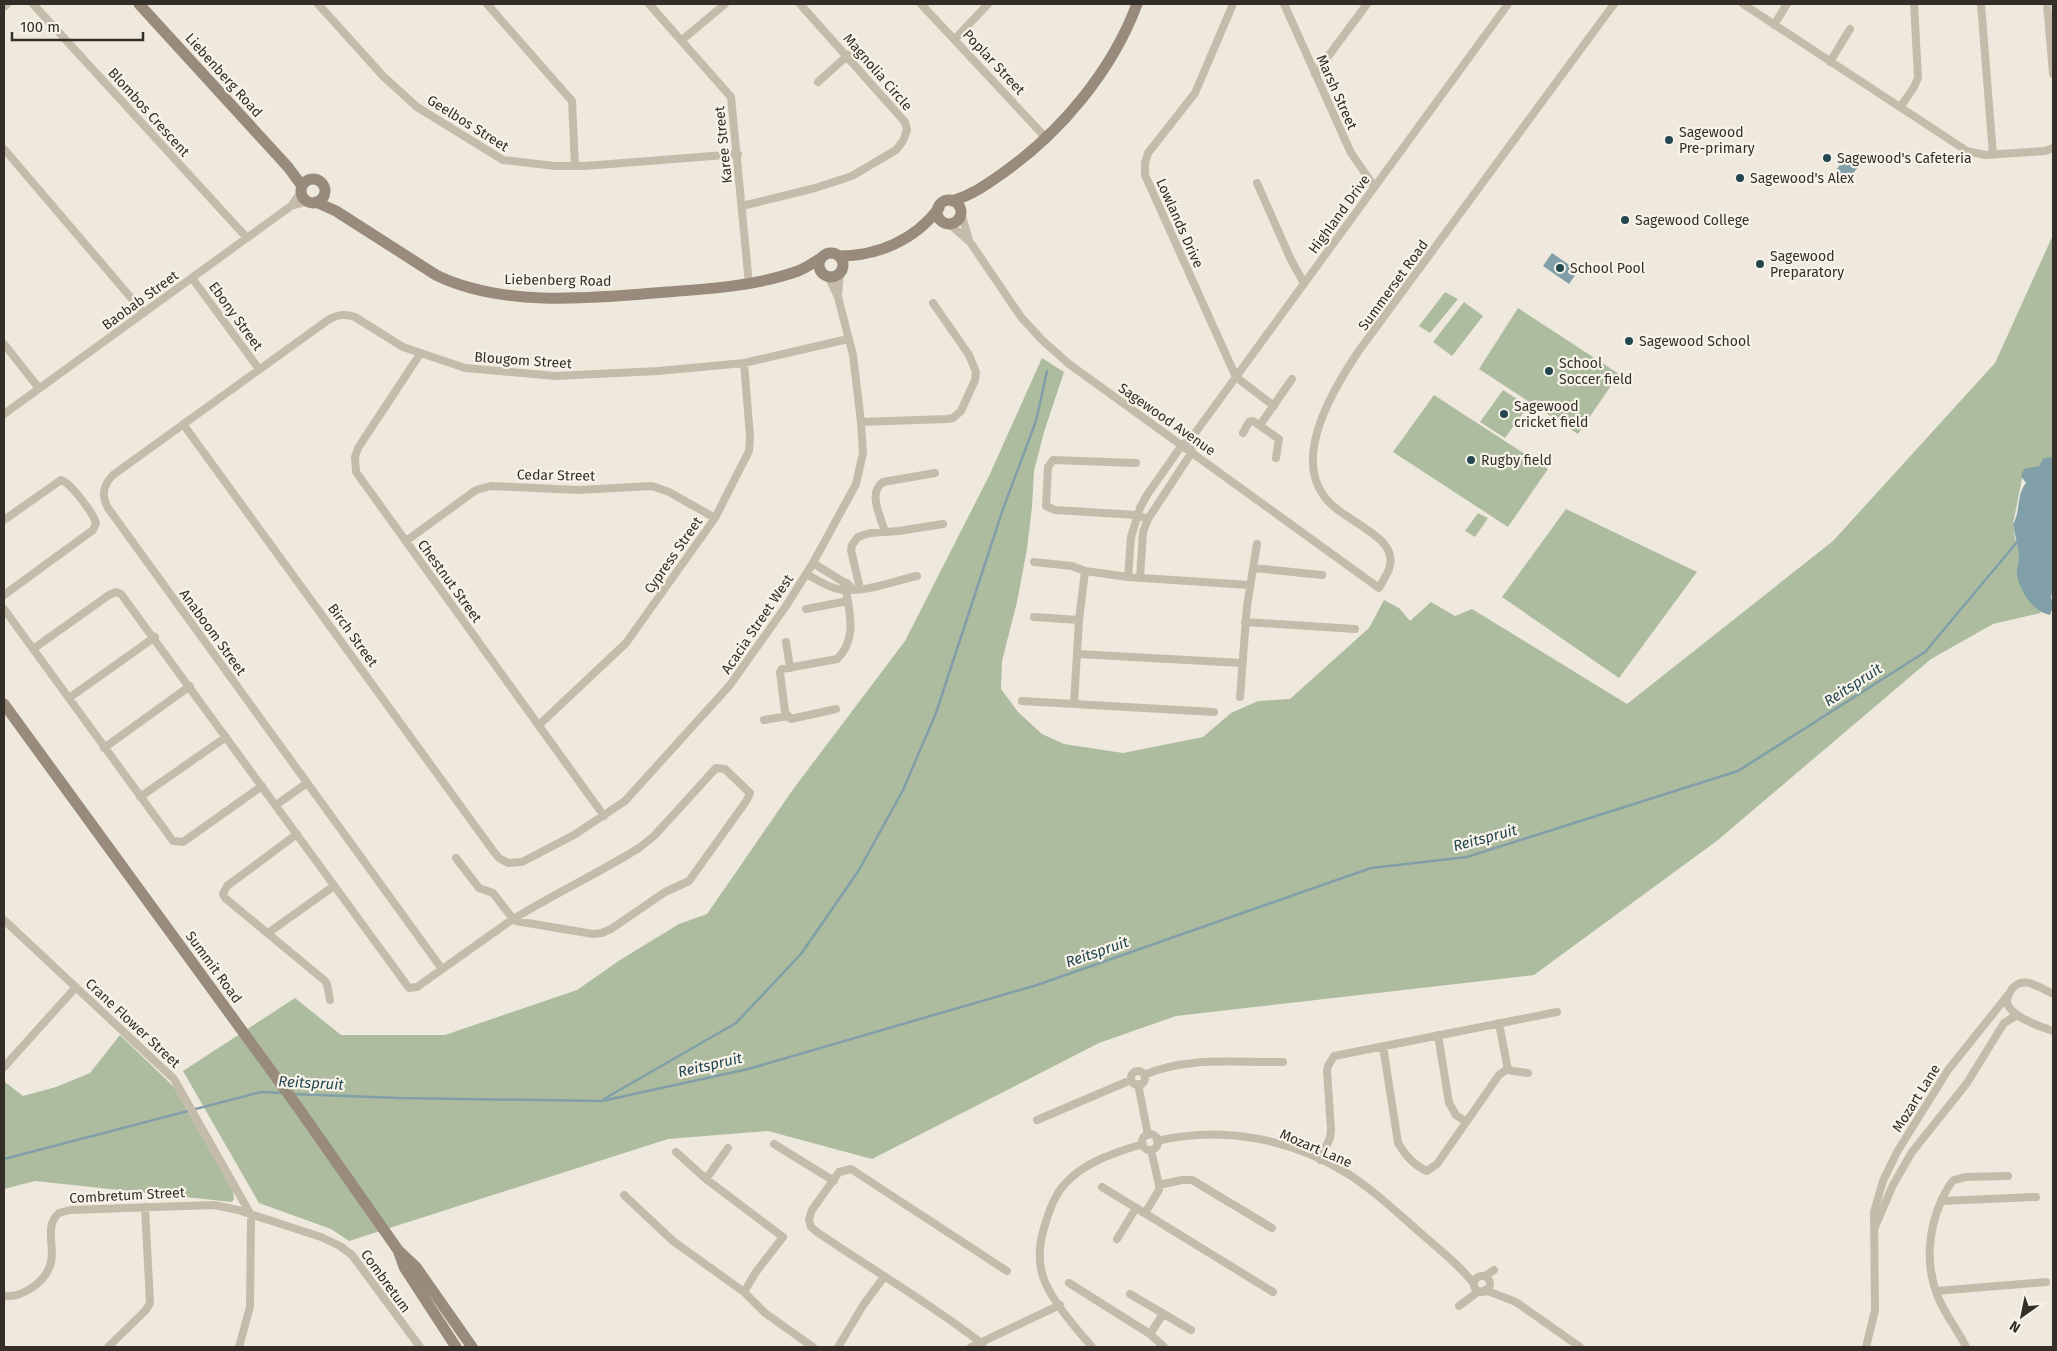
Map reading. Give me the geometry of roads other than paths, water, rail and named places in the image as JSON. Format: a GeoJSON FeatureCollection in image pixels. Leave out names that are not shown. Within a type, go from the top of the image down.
{"type":"FeatureCollection","features":[{"type":"Feature","properties":{"kind":"street"},"geometry":{"type":"LineString","coordinates":[[4,7],[7,4]]}},
{"type":"Feature","properties":{"kind":"street","name":"Blombos Crescent"},"geometry":{"type":"LineString","coordinates":[[33,4],[247,238]]}},
{"type":"Feature","properties":{"kind":"street","name":"Geelbos Street"},"geometry":{"type":"LineString","coordinates":[[318,4],[394,86],[425,112],[503,160],[523,164],[575,166],[738,154]]}},
{"type":"Feature","properties":{"kind":"street"},"geometry":{"type":"LineString","coordinates":[[487,4],[572,102],[575,166]]}},
{"type":"Feature","properties":{"kind":"street","name":"Karee Street"},"geometry":{"type":"LineString","coordinates":[[649,4],[731,98],[738,154],[749,284]]}},
{"type":"Feature","properties":{"kind":"street"},"geometry":{"type":"LineString","coordinates":[[682,40],[725,4]]}},
{"type":"Feature","properties":{"kind":"street","name":"Magnolia Circle"},"geometry":{"type":"LineString","coordinates":[[742,206],[815,188],[852,176],[896,150],[903,141],[907,130],[905,122],[848,55],[800,4]]}},
{"type":"Feature","properties":{"kind":"street","name":"Poplar Street"},"geometry":{"type":"LineString","coordinates":[[921,4],[1047,138]]}},
{"type":"Feature","properties":{"kind":"street"},"geometry":{"type":"LineString","coordinates":[[955,39],[988,4]]}},
{"type":"Feature","properties":{"kind":"street"},"geometry":{"type":"LineString","coordinates":[[952,201],[976,191],[1024,158],[1047,138],[1084,95],[1107,63],[1130,22],[1137,4]]}},
{"type":"Feature","properties":{"kind":"street","name":"Lowlands Drive"},"geometry":{"type":"LineString","coordinates":[[1233,4],[1194,93],[1156,140],[1148,153],[1145,163],[1145,175],[1236,377]]}},
{"type":"Feature","properties":{"kind":"street","name":"Marsh Street"},"geometry":{"type":"LineString","coordinates":[[1284,4],[1351,153],[1374,186]]}},
{"type":"Feature","properties":{"kind":"street"},"geometry":{"type":"LineString","coordinates":[[1315,74],[1367,4]]}},
{"type":"Feature","properties":{"kind":"street","name":"Highland Drive"},"geometry":{"type":"LineString","coordinates":[[1182,444],[1190,440],[1508,4]]}},
{"type":"Feature","properties":{"kind":"street","name":"Summerset Road"},"geometry":{"type":"LineString","coordinates":[[1379,588],[1391,562],[1387,547],[1379,538],[1332,505],[1316,483],[1313,449],[1321,422],[1340,380],[1358,352],[1614,4]]}},
{"type":"Feature","properties":{"kind":"street"},"geometry":{"type":"LineString","coordinates":[[1744,4],[1967,151],[1993,155],[2045,151],[2053,148]]}},
{"type":"Feature","properties":{"kind":"street"},"geometry":{"type":"LineString","coordinates":[[1774,25],[1787,4]]}},
{"type":"Feature","properties":{"kind":"street"},"geometry":{"type":"LineString","coordinates":[[1901,106],[1918,78],[1914,4]]}},
{"type":"Feature","properties":{"kind":"street"},"geometry":{"type":"LineString","coordinates":[[1981,4],[1993,155]]}},
{"type":"Feature","properties":{"kind":"street"},"geometry":{"type":"LineString","coordinates":[[2047,4],[2053,74]]}},
{"type":"Feature","properties":{"kind":"street","name":"Liebenberg Road"},"geometry":{"type":"LineString","coordinates":[[145,5],[288,167],[307,195],[336,211],[436,275],[454,283],[493,293],[582,298],[686,291],[749,284],[799,271],[821,258]]}},
{"type":"Feature","properties":{"kind":"street"},"geometry":{"type":"LineString","coordinates":[[1830,62],[1850,29]]}},
{"type":"Feature","properties":{"kind":"street"},"geometry":{"type":"LineString","coordinates":[[818,82],[848,55]]}},
{"type":"Feature","properties":{"kind":"street"},"geometry":{"type":"LineString","coordinates":[[4,149],[144,313]]}},
{"type":"Feature","properties":{"kind":"street","name":"Liebenberg Road"},"geometry":{"type":"LineString","coordinates":[[288,167],[323,185],[324,193],[336,211]]}},
{"type":"Feature","properties":{"kind":"street"},"geometry":{"type":"LineString","coordinates":[[313,179],[305,182],[307,195],[322,198],[324,193]]}},
{"type":"Feature","properties":{"kind":"street"},"geometry":{"type":"LineString","coordinates":[[1257,183],[1291,260],[1304,283]]}},
{"type":"Feature","properties":{"kind":"street"},"geometry":{"type":"LineString","coordinates":[[859,256],[839,256],[832,253],[821,258],[820,270],[834,273],[859,256],[895,244],[920,229],[958,220],[961,212],[976,191]]}},
{"type":"Feature","properties":{"kind":"street","name":"Baobab Street"},"geometry":{"type":"LineString","coordinates":[[4,414],[38,387],[307,195]]}},
{"type":"Feature","properties":{"kind":"street"},"geometry":{"type":"LineString","coordinates":[[920,229],[946,201],[958,203],[961,212]]}},
{"type":"Feature","properties":{"kind":"street"},"geometry":{"type":"LineString","coordinates":[[938,208],[938,215],[947,223]]}},
{"type":"Feature","properties":{"kind":"street","name":"Sagewood Avenue"},"geometry":{"type":"LineString","coordinates":[[961,212],[970,242]]}},
{"type":"Feature","properties":{"kind":"street","name":"Sagewood Avenue"},"geometry":{"type":"LineString","coordinates":[[947,223],[970,242],[1021,317],[1047,344],[1082,374],[1182,444],[1379,588]]}},
{"type":"Feature","properties":{"kind":"street"},"geometry":{"type":"LineString","coordinates":[[834,273],[842,262],[839,256]]}},
{"type":"Feature","properties":{"kind":"street","name":"Liebenberg Road"},"geometry":{"type":"LineString","coordinates":[[799,271],[834,273]]}},
{"type":"Feature","properties":{"kind":"street","name":"Acacia Street West"},"geometry":{"type":"LineString","coordinates":[[834,273],[838,297]]}},
{"type":"Feature","properties":{"kind":"street","name":"Acacia Street West"},"geometry":{"type":"LineString","coordinates":[[503,860],[512,864],[522,862],[562,842],[604,816],[635,791],[730,685],[812,564],[858,478],[863,453],[856,371],[834,273]]}},
{"type":"Feature","properties":{"kind":"street","name":"Ebony Street"},"geometry":{"type":"LineString","coordinates":[[192,278],[259,369]]}},
{"type":"Feature","properties":{"kind":"street"},"geometry":{"type":"LineString","coordinates":[[861,422],[948,419],[953,418],[961,411],[975,380],[975,366],[933,303]]}},
{"type":"Feature","properties":{"kind":"street","name":"Blougom Street"},"geometry":{"type":"LineString","coordinates":[[108,508],[103,494],[109,479],[330,319],[345,314],[355,317],[403,347],[465,368],[480,371],[565,376],[658,371],[744,363],[848,339]]}},
{"type":"Feature","properties":{"kind":"street"},"geometry":{"type":"LineString","coordinates":[[4,344],[38,387]]}},
{"type":"Feature","properties":{"kind":"street","name":"Chestnut Street"},"geometry":{"type":"LineString","coordinates":[[420,354],[364,439],[355,457],[354,467],[359,478],[406,540],[604,816]]}},
{"type":"Feature","properties":{"kind":"street","name":"Cypress Street"},"geometry":{"type":"LineString","coordinates":[[540,725],[626,643],[715,518],[749,451],[750,436],[744,363]]}},
{"type":"Feature","properties":{"kind":"street"},"geometry":{"type":"LineString","coordinates":[[1236,377],[1274,406]]}},
{"type":"Feature","properties":{"kind":"street"},"geometry":{"type":"LineString","coordinates":[[1260,426],[1292,379]]}},
{"type":"Feature","properties":{"kind":"street"},"geometry":{"type":"LineString","coordinates":[[1243,433],[1251,421],[1279,439],[1276,458]]}},
{"type":"Feature","properties":{"kind":"street","name":"Birch Street"},"geometry":{"type":"LineString","coordinates":[[183,424],[488,843],[503,860]]}},
{"type":"Feature","properties":{"kind":"street"},"geometry":{"type":"LineString","coordinates":[[1140,578],[1143,532],[1148,519],[1192,452],[1190,440]]}},
{"type":"Feature","properties":{"kind":"street"},"geometry":{"type":"LineString","coordinates":[[1128,577],[1131,537],[1137,515],[1147,495],[1182,444]]}},
{"type":"Feature","properties":{"kind":"street"},"geometry":{"type":"LineString","coordinates":[[1136,463],[1053,460],[1048,467],[1045,504],[1055,510],[1137,515],[1148,519]]}},
{"type":"Feature","properties":{"kind":"street"},"geometry":{"type":"LineString","coordinates":[[885,532],[875,497],[878,486],[883,482],[935,473]]}},
{"type":"Feature","properties":{"kind":"street"},"geometry":{"type":"LineString","coordinates":[[4,520],[61,480],[67,483],[74,491],[96,523],[93,530],[4,595]]}},
{"type":"Feature","properties":{"kind":"street","name":"Cedar Street"},"geometry":{"type":"LineString","coordinates":[[406,540],[476,490],[492,486],[573,490],[657,487],[715,518]]}},
{"type":"Feature","properties":{"kind":"street","name":"Anaboom Street"},"geometry":{"type":"LineString","coordinates":[[108,508],[442,969]]}},
{"type":"Feature","properties":{"kind":"street"},"geometry":{"type":"LineString","coordinates":[[836,709],[791,719],[785,712],[780,677],[782,670],[837,659],[841,656],[851,632],[848,601],[852,588],[852,545],[858,537],[943,524]]}},
{"type":"Feature","properties":{"kind":"street"},"geometry":{"type":"LineString","coordinates":[[1240,697],[1245,622],[1257,544]]}},
{"type":"Feature","properties":{"kind":"street"},"geometry":{"type":"LineString","coordinates":[[1034,562],[1072,566],[1085,571],[1128,577],[1250,585]]}},
{"type":"Feature","properties":{"kind":"street"},"geometry":{"type":"LineString","coordinates":[[812,564],[824,569],[852,588]]}},
{"type":"Feature","properties":{"kind":"street"},"geometry":{"type":"LineString","coordinates":[[1254,568],[1322,575]]}},
{"type":"Feature","properties":{"kind":"street"},"geometry":{"type":"LineString","coordinates":[[818,580],[824,569]]}},
{"type":"Feature","properties":{"kind":"street"},"geometry":{"type":"LineString","coordinates":[[1074,703],[1085,571]]}},
{"type":"Feature","properties":{"kind":"street"},"geometry":{"type":"LineString","coordinates":[[806,574],[836,589],[852,588],[917,576]]}},
{"type":"Feature","properties":{"kind":"street"},"geometry":{"type":"LineString","coordinates":[[33,649],[109,595],[116,592],[121,594],[155,637],[407,986],[417,987],[514,919],[639,848],[654,836],[716,768],[725,769],[748,790],[750,795],[691,879],[664,892],[612,929],[602,933],[593,934],[514,919],[493,893],[479,888],[456,858]]}},
{"type":"Feature","properties":{"kind":"street"},"geometry":{"type":"LineString","coordinates":[[806,610],[848,601]]}},
{"type":"Feature","properties":{"kind":"street"},"geometry":{"type":"LineString","coordinates":[[4,609],[140,797],[176,843],[180,843],[262,786]]}},
{"type":"Feature","properties":{"kind":"street"},"geometry":{"type":"LineString","coordinates":[[1034,617],[1080,620]]}},
{"type":"Feature","properties":{"kind":"street"},"geometry":{"type":"LineString","coordinates":[[1245,622],[1355,629]]}},
{"type":"Feature","properties":{"kind":"street"},"geometry":{"type":"LineString","coordinates":[[69,698],[155,637]]}},
{"type":"Feature","properties":{"kind":"street"},"geometry":{"type":"LineString","coordinates":[[786,642],[790,668]]}},
{"type":"Feature","properties":{"kind":"street"},"geometry":{"type":"LineString","coordinates":[[1078,654],[1242,663]]}},
{"type":"Feature","properties":{"kind":"street"},"geometry":{"type":"LineString","coordinates":[[104,748],[190,686]]}},
{"type":"Feature","properties":{"kind":"street"},"geometry":{"type":"LineString","coordinates":[[1022,701],[1214,712]]}},
{"type":"Feature","properties":{"kind":"street","name":"Summit Road"},"geometry":{"type":"LineString","coordinates":[[4,704],[298,1106],[398,1250],[416,1267],[472,1347]]}},
{"type":"Feature","properties":{"kind":"street"},"geometry":{"type":"LineString","coordinates":[[764,720],[788,716]]}},
{"type":"Feature","properties":{"kind":"street"},"geometry":{"type":"LineString","coordinates":[[140,797],[226,737]]}},
{"type":"Feature","properties":{"kind":"street"},"geometry":{"type":"LineString","coordinates":[[276,805],[307,783]]}},
{"type":"Feature","properties":{"kind":"street"},"geometry":{"type":"LineString","coordinates":[[297,834],[227,886],[224,891],[225,898],[324,980],[327,984],[330,1000]]}},
{"type":"Feature","properties":{"kind":"street"},"geometry":{"type":"LineString","coordinates":[[268,934],[334,886]]}},
{"type":"Feature","properties":{"kind":"street","name":"Crane Flower Street"},"geometry":{"type":"LineString","coordinates":[[4,920],[176,1082],[251,1215]]}},
{"type":"Feature","properties":{"kind":"street","name":"Mozart Lane"},"geometry":{"type":"LineString","coordinates":[[1866,1347],[1875,1310],[1874,1212],[1879,1193],[1897,1152],[1948,1070],[2014,986],[2024,982],[2034,984],[2053,994]]}},
{"type":"Feature","properties":{"kind":"street"},"geometry":{"type":"LineString","coordinates":[[4,1067],[76,988]]}},
{"type":"Feature","properties":{"kind":"street"},"geometry":{"type":"LineString","coordinates":[[2008,996],[2009,1006],[2017,1014],[2053,1031]]}},
{"type":"Feature","properties":{"kind":"street"},"geometry":{"type":"LineString","coordinates":[[1320,1160],[1330,1138],[1331,1130],[1327,1072],[1330,1060],[1340,1054],[1557,1012]]}},
{"type":"Feature","properties":{"kind":"street","name":"Mozart Lane"},"geometry":{"type":"LineString","coordinates":[[1875,1227],[1893,1185],[1912,1152],[1967,1083],[2004,1023],[2017,1014]]}},
{"type":"Feature","properties":{"kind":"street"},"geometry":{"type":"LineString","coordinates":[[1499,1024],[1508,1070]]}},
{"type":"Feature","properties":{"kind":"street"},"geometry":{"type":"LineString","coordinates":[[1438,1035],[1450,1104],[1456,1115],[1466,1122]]}},
{"type":"Feature","properties":{"kind":"street"},"geometry":{"type":"LineString","coordinates":[[1383,1046],[1398,1144],[1420,1168],[1427,1171],[1437,1164],[1499,1075],[1508,1070],[1528,1073]]}},
{"type":"Feature","properties":{"kind":"street"},"geometry":{"type":"LineString","coordinates":[[1144,1075],[1159,1069],[1190,1063],[1283,1062]]}},
{"type":"Feature","properties":{"kind":"street"},"geometry":{"type":"LineString","coordinates":[[1037,1120],[1131,1080],[1134,1072],[1140,1071],[1144,1075]]}},
{"type":"Feature","properties":{"kind":"street"},"geometry":{"type":"LineString","coordinates":[[1138,1084],[1143,1081],[1144,1075]]}},
{"type":"Feature","properties":{"kind":"street"},"geometry":{"type":"LineString","coordinates":[[1131,1080],[1138,1084],[1148,1135]]}},
{"type":"Feature","properties":{"kind":"street","name":"Mozart Lane"},"geometry":{"type":"LineString","coordinates":[[1157,1141],[1217,1133],[1243,1136],[1282,1144],[1320,1160],[1345,1172],[1364,1185],[1462,1270],[1482,1284]]}},
{"type":"Feature","properties":{"kind":"street"},"geometry":{"type":"LineString","coordinates":[[1148,1135],[1153,1135],[1157,1141],[1157,1145],[1151,1150],[1146,1149],[1143,1144],[1143,1138],[1148,1135]]}},
{"type":"Feature","properties":{"kind":"street"},"geometry":{"type":"LineString","coordinates":[[774,1144],[834,1181]]}},
{"type":"Feature","properties":{"kind":"street"},"geometry":{"type":"LineString","coordinates":[[1092,1347],[1045,1282],[1040,1255],[1042,1235],[1057,1194],[1080,1170],[1143,1144]]}},
{"type":"Feature","properties":{"kind":"street"},"geometry":{"type":"LineString","coordinates":[[706,1179],[728,1148]]}},
{"type":"Feature","properties":{"kind":"street"},"geometry":{"type":"LineString","coordinates":[[1145,1213],[1159,1190],[1151,1150]]}},
{"type":"Feature","properties":{"kind":"street"},"geometry":{"type":"LineString","coordinates":[[676,1152],[706,1179],[783,1237],[756,1272],[744,1292]]}},
{"type":"Feature","properties":{"kind":"street"},"geometry":{"type":"LineString","coordinates":[[982,1345],[947,1317],[884,1278],[811,1227],[809,1219],[812,1210],[839,1172],[851,1169],[914,1212],[1007,1271]]}},
{"type":"Feature","properties":{"kind":"street"},"geometry":{"type":"LineString","coordinates":[[1966,1347],[1942,1306],[1936,1291],[1931,1275],[1930,1237],[1942,1200],[1949,1186],[1957,1178],[2008,1176]]}},
{"type":"Feature","properties":{"kind":"street"},"geometry":{"type":"LineString","coordinates":[[1159,1185],[1192,1180],[1272,1228]]}},
{"type":"Feature","properties":{"kind":"street"},"geometry":{"type":"LineString","coordinates":[[1102,1187],[1273,1292]]}},
{"type":"Feature","properties":{"kind":"street"},"geometry":{"type":"LineString","coordinates":[[624,1195],[673,1241],[744,1292],[766,1313],[813,1347]]}},
{"type":"Feature","properties":{"kind":"street"},"geometry":{"type":"LineString","coordinates":[[1942,1200],[2036,1197]]}},
{"type":"Feature","properties":{"kind":"street","name":"Combretum Street"},"geometry":{"type":"LineString","coordinates":[[4,1296],[14,1297],[24,1294],[32,1288],[48,1269],[52,1260],[51,1224],[59,1212],[208,1204],[251,1215]]}},
{"type":"Feature","properties":{"kind":"street"},"geometry":{"type":"LineString","coordinates":[[108,1347],[146,1310],[150,1303],[145,1207]]}},
{"type":"Feature","properties":{"kind":"street"},"geometry":{"type":"LineString","coordinates":[[1117,1239],[1136,1208]]}},
{"type":"Feature","properties":{"kind":"street"},"geometry":{"type":"LineString","coordinates":[[239,1347],[250,1311],[251,1215]]}},
{"type":"Feature","properties":{"kind":"street","name":"Combretum"},"geometry":{"type":"LineString","coordinates":[[251,1215],[321,1237],[345,1249],[363,1270],[420,1347]]}},
{"type":"Feature","properties":{"kind":"street","name":"Summit Road"},"geometry":{"type":"LineString","coordinates":[[398,1250],[404,1267],[456,1347]]}},
{"type":"Feature","properties":{"kind":"street"},"geometry":{"type":"LineString","coordinates":[[1459,1306],[1494,1271]]}},
{"type":"Feature","properties":{"kind":"street"},"geometry":{"type":"LineString","coordinates":[[838,1347],[864,1304],[884,1278]]}},
{"type":"Feature","properties":{"kind":"street"},"geometry":{"type":"LineString","coordinates":[[1936,1291],[2046,1282]]}},
{"type":"Feature","properties":{"kind":"street"},"geometry":{"type":"LineString","coordinates":[[1069,1283],[1150,1334],[1164,1347]]}},
{"type":"Feature","properties":{"kind":"street"},"geometry":{"type":"LineString","coordinates":[[1482,1284],[1497,1295],[1516,1302],[1580,1347]]}},
{"type":"Feature","properties":{"kind":"street"},"geometry":{"type":"LineString","coordinates":[[1130,1294],[1191,1330]]}},
{"type":"Feature","properties":{"kind":"street"},"geometry":{"type":"LineString","coordinates":[[971,1347],[982,1345],[1060,1305]]}},
{"type":"Feature","properties":{"kind":"street"},"geometry":{"type":"LineString","coordinates":[[1150,1334],[1163,1314]]}},
{"type":"Feature","properties":{"kind":"street","name":"Combretum"},"geometry":{"type":"LineString","coordinates":[[412,1338],[415,1347]]}},
{"type":"Feature","properties":{"kind":"water"},"geometry":{"type":"Polygon","coordinates":[[[1844,159],[1852,161],[1858,167],[1848,180],[1844,179],[1837,169],[1844,159]]]}},
{"type":"Feature","properties":{"kind":"water","name":"School Pool"},"geometry":{"type":"Polygon","coordinates":[[[1552,253],[1578,271],[1569,284],[1543,266],[1552,253]]]}},
{"type":"Feature","properties":{"kind":"water"},"geometry":{"type":"Polygon","coordinates":[[[2053,458],[2053,593],[2051,596],[2053,607],[2050,615],[2038,610],[2028,600],[2021,588],[2017,575],[2019,555],[2013,524],[2021,493],[2026,483],[2021,476],[2024,469],[2039,466],[2043,459],[2053,458]]]}},
{"type":"Feature","properties":{"kind":"waterway"},"geometry":{"type":"LineString","coordinates":[[604,1099],[736,1023],[801,954],[859,870],[903,790],[936,713],[1003,509],[1036,421],[1047,371]]}},
{"type":"Feature","properties":{"kind":"waterway","name":"Reitspruit"},"geometry":{"type":"LineString","coordinates":[[292,1094],[399,1098],[602,1101],[748,1069],[1037,985],[1371,868],[1467,857],[1738,771],[1925,652],[2018,541]]}},
{"type":"Feature","properties":{"kind":"waterway","name":"Reitspruit"},"geometry":{"type":"LineString","coordinates":[[4,1159],[261,1092],[284,1093]]}},
{"type":"Feature","properties":{"kind":"place","name":"Sagewood Pre-primary"},"geometry":{"type":"Point","coordinates":[1669,140]}},
{"type":"Feature","properties":{"kind":"place","name":"Sagewood's Cafeteria"},"geometry":{"type":"Point","coordinates":[1827,158]}},
{"type":"Feature","properties":{"kind":"place","name":"Sagewood's Alex"},"geometry":{"type":"Point","coordinates":[1740,178]}},
{"type":"Feature","properties":{"kind":"place","name":"Sagewood College"},"geometry":{"type":"Point","coordinates":[1625,220]}},
{"type":"Feature","properties":{"kind":"place","name":"Sagewood Preparatory"},"geometry":{"type":"Point","coordinates":[1760,264]}},
{"type":"Feature","properties":{"kind":"place","name":"School Pool"},"geometry":{"type":"Point","coordinates":[1560,268]}},
{"type":"Feature","properties":{"kind":"place","name":"Sagewood School"},"geometry":{"type":"Point","coordinates":[1629,341]}},
{"type":"Feature","properties":{"kind":"place","name":"School Soccer field"},"geometry":{"type":"Point","coordinates":[1549,371]}},
{"type":"Feature","properties":{"kind":"place","name":"Sagewood cricket field"},"geometry":{"type":"Point","coordinates":[1504,414]}},
{"type":"Feature","properties":{"kind":"place","name":"Rugby field"},"geometry":{"type":"Point","coordinates":[1471,460]}}]}
